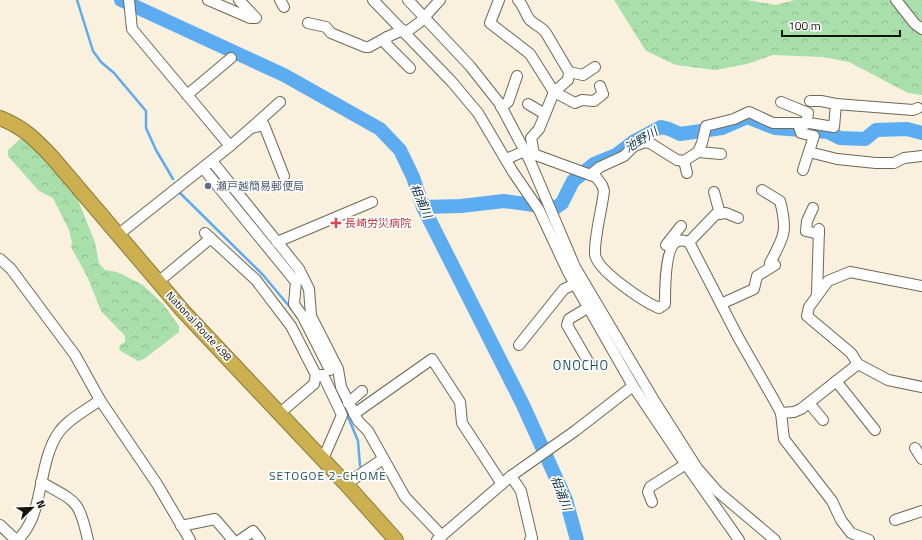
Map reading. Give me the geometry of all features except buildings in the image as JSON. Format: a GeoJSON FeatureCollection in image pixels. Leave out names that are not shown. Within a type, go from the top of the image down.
{"type":"FeatureCollection","features":[{"type":"Feature","properties":{"kind":"highway","name":"National Route 498"},"geometry":{"type":"LineString","coordinates":[[0,118],[15,124],[30,134],[119,234],[183,311],[280,413],[396,540]]}},
{"type":"Feature","properties":{"kind":"street"},"geometry":{"type":"LineString","coordinates":[[128,0],[132,29],[230,146]]}},
{"type":"Feature","properties":{"kind":"street"},"geometry":{"type":"LineString","coordinates":[[208,0],[250,18],[256,18],[240,0]]}},
{"type":"Feature","properties":{"kind":"street"},"geometry":{"type":"LineString","coordinates":[[373,0],[464,95],[478,113],[539,210],[575,284],[633,386],[739,540]]}},
{"type":"Feature","properties":{"kind":"street"},"geometry":{"type":"LineString","coordinates":[[408,0],[470,66],[502,107],[529,152],[551,213],[575,267],[655,402],[697,468],[717,491],[774,540]]}},
{"type":"Feature","properties":{"kind":"street"},"geometry":{"type":"LineString","coordinates":[[308,23],[326,27],[331,33],[365,47],[369,47],[387,37],[404,32],[424,18],[440,0]]}},
{"type":"Feature","properties":{"kind":"street"},"geometry":{"type":"LineString","coordinates":[[499,0],[490,23],[530,54],[554,92],[575,103],[582,100],[594,101],[603,94],[600,86]]}},
{"type":"Feature","properties":{"kind":"street"},"geometry":{"type":"LineString","coordinates":[[518,0],[522,3],[531,21],[546,33],[569,72],[568,80],[554,92],[537,132],[531,138],[529,152]]}},
{"type":"Feature","properties":{"kind":"street"},"geometry":{"type":"LineString","coordinates":[[896,0],[915,24],[922,29]]}},
{"type":"Feature","properties":{"kind":"street"},"geometry":{"type":"LineString","coordinates":[[387,37],[386,44],[410,68]]}},
{"type":"Feature","properties":{"kind":"street"},"geometry":{"type":"LineString","coordinates":[[187,95],[231,58]]}},
{"type":"Feature","properties":{"kind":"street"},"geometry":{"type":"LineString","coordinates":[[569,72],[584,75],[595,67]]}},
{"type":"Feature","properties":{"kind":"street"},"geometry":{"type":"LineString","coordinates":[[502,107],[508,102],[517,76]]}},
{"type":"Feature","properties":{"kind":"street"},"geometry":{"type":"LineString","coordinates":[[810,102],[821,101],[836,104],[913,110],[918,108]]}},
{"type":"Feature","properties":{"kind":"street"},"geometry":{"type":"LineString","coordinates":[[119,234],[212,161],[280,102]]}},
{"type":"Feature","properties":{"kind":"street"},"geometry":{"type":"LineString","coordinates":[[781,102],[808,113],[802,124],[801,133],[814,136],[803,170]]}},
{"type":"Feature","properties":{"kind":"street"},"geometry":{"type":"LineString","coordinates":[[528,104],[545,114]]}},
{"type":"Feature","properties":{"kind":"street"},"geometry":{"type":"LineString","coordinates":[[586,173],[624,156],[634,146],[645,142],[650,143],[677,160],[684,161],[698,152],[702,144],[706,126],[734,119],[743,113],[749,112],[773,123],[834,127],[836,104]]}},
{"type":"Feature","properties":{"kind":"street"},"geometry":{"type":"LineString","coordinates":[[251,128],[264,126],[284,176]]}},
{"type":"Feature","properties":{"kind":"street"},"geometry":{"type":"LineString","coordinates":[[506,159],[529,152],[596,177],[602,185],[604,191],[595,256],[600,267],[649,304],[659,308],[665,304],[667,269],[671,248],[676,242],[682,240],[689,242],[781,413],[784,439],[832,500],[841,520],[851,533],[868,540]]}},
{"type":"Feature","properties":{"kind":"street"},"geometry":{"type":"LineString","coordinates":[[698,152],[721,154]]}},
{"type":"Feature","properties":{"kind":"street"},"geometry":{"type":"LineString","coordinates":[[809,152],[837,159],[882,163],[894,163],[904,158],[922,156]]}},
{"type":"Feature","properties":{"kind":"street"},"geometry":{"type":"LineString","coordinates":[[212,161],[278,242],[307,282],[312,316],[326,372]]}},
{"type":"Feature","properties":{"kind":"street"},"geometry":{"type":"LineString","coordinates":[[684,161],[687,173]]}},
{"type":"Feature","properties":{"kind":"street"},"geometry":{"type":"LineString","coordinates":[[203,168],[296,282],[294,304],[303,317],[342,415],[322,459]]}},
{"type":"Feature","properties":{"kind":"street"},"geometry":{"type":"LineString","coordinates":[[721,304],[754,289],[757,276],[771,270],[770,263],[784,237],[785,219],[780,201],[762,190]]}},
{"type":"Feature","properties":{"kind":"street"},"geometry":{"type":"LineString","coordinates":[[714,192],[720,214]]}},
{"type":"Feature","properties":{"kind":"street"},"geometry":{"type":"LineString","coordinates":[[278,242],[372,202]]}},
{"type":"Feature","properties":{"kind":"street"},"geometry":{"type":"LineString","coordinates":[[813,208],[807,221],[806,230],[819,232],[819,270],[817,295]]}},
{"type":"Feature","properties":{"kind":"street"},"geometry":{"type":"LineString","coordinates":[[689,242],[716,214],[726,213],[738,218]]}},
{"type":"Feature","properties":{"kind":"street"},"geometry":{"type":"LineString","coordinates":[[667,269],[663,268],[667,243],[680,226]]}},
{"type":"Feature","properties":{"kind":"street"},"geometry":{"type":"LineString","coordinates":[[158,282],[208,236],[256,280],[326,372],[340,387],[358,421],[368,431],[405,496],[439,538],[511,476],[633,386]]}},
{"type":"Feature","properties":{"kind":"street"},"geometry":{"type":"LineString","coordinates":[[0,259],[11,269],[75,355],[100,400],[157,484],[190,540]]}},
{"type":"Feature","properties":{"kind":"street"},"geometry":{"type":"LineString","coordinates":[[922,286],[850,272],[828,280],[809,307],[807,316],[851,353],[858,364],[888,380],[922,386]]}},
{"type":"Feature","properties":{"kind":"street"},"geometry":{"type":"LineString","coordinates":[[520,345],[564,289],[575,284]]}},
{"type":"Feature","properties":{"kind":"street"},"geometry":{"type":"LineString","coordinates":[[588,307],[569,319],[567,325],[589,363]]}},
{"type":"Feature","properties":{"kind":"street"},"geometry":{"type":"LineString","coordinates":[[354,414],[432,359],[460,402],[462,423],[502,484]]}},
{"type":"Feature","properties":{"kind":"street"},"geometry":{"type":"LineString","coordinates":[[781,413],[794,412],[809,403],[858,364]]}},
{"type":"Feature","properties":{"kind":"street"},"geometry":{"type":"LineString","coordinates":[[280,413],[326,372]]}},
{"type":"Feature","properties":{"kind":"street"},"geometry":{"type":"LineString","coordinates":[[836,381],[874,430]]}},
{"type":"Feature","properties":{"kind":"street"},"geometry":{"type":"LineString","coordinates":[[348,403],[362,391]]}},
{"type":"Feature","properties":{"kind":"street"},"geometry":{"type":"LineString","coordinates":[[0,525],[17,540],[28,528],[50,452],[58,433],[66,424],[100,400]]}},
{"type":"Feature","properties":{"kind":"street"},"geometry":{"type":"LineString","coordinates":[[809,403],[823,420]]}},
{"type":"Feature","properties":{"kind":"street"},"geometry":{"type":"LineString","coordinates":[[915,448],[922,459]]}},
{"type":"Feature","properties":{"kind":"street"},"geometry":{"type":"LineString","coordinates":[[346,484],[383,459]]}},
{"type":"Feature","properties":{"kind":"street"},"geometry":{"type":"LineString","coordinates":[[652,502],[648,492],[650,487],[686,464]]}},
{"type":"Feature","properties":{"kind":"street"},"geometry":{"type":"LineString","coordinates":[[511,476],[521,491],[532,538],[530,540]]}},
{"type":"Feature","properties":{"kind":"street"},"geometry":{"type":"LineString","coordinates":[[41,482],[74,501],[82,514],[88,540]]}},
{"type":"Feature","properties":{"kind":"street"},"geometry":{"type":"LineString","coordinates":[[895,520],[922,512]]}},
{"type":"Feature","properties":{"kind":"street"},"geometry":{"type":"LineString","coordinates":[[182,526],[215,519],[233,540]]}},
{"type":"Feature","properties":{"kind":"street"},"geometry":{"type":"LineString","coordinates":[[240,540],[253,531],[260,540]]}},
{"type":"Feature","properties":{"kind":"green space"},"geometry":{"type":"Polygon","coordinates":[[[614,0],[747,0],[776,5],[795,0],[922,0],[922,95],[908,93],[849,62],[823,57],[773,55],[747,64],[715,70],[676,65],[646,51],[614,0]]]}},
{"type":"Feature","properties":{"kind":"green space"},"geometry":{"type":"Polygon","coordinates":[[[20,139],[30,143],[73,188],[95,242],[99,263],[105,270],[117,272],[143,285],[163,304],[179,326],[179,332],[144,359],[138,361],[119,350],[120,345],[125,342],[125,336],[101,311],[88,278],[71,247],[72,242],[69,230],[53,198],[39,191],[8,156],[8,150],[20,139]]]}},
{"type":"Feature","properties":{"kind":"waterway"},"geometry":{"type":"LineString","coordinates":[[77,0],[93,51],[101,62],[114,73],[146,111],[146,128],[156,150],[173,179]]}},
{"type":"Feature","properties":{"kind":"waterway","name":"相浦川"},"geometry":{"type":"LineString","coordinates":[[121,0],[284,75],[380,129],[400,150],[413,177],[423,207],[523,405],[566,500],[577,540]]}},
{"type":"Feature","properties":{"kind":"waterway","name":"池野川"},"geometry":{"type":"LineString","coordinates":[[423,207],[461,206],[504,201],[555,208],[562,203],[573,181],[594,164],[616,155],[633,142],[661,127],[680,134],[722,128],[747,117],[775,128],[828,132],[840,138],[865,139],[876,130],[907,129],[922,133]]}},
{"type":"Feature","properties":{"kind":"waterway"},"geometry":{"type":"LineString","coordinates":[[180,193],[263,275],[294,312]]}},
{"type":"Feature","properties":{"kind":"waterway"},"geometry":{"type":"LineString","coordinates":[[346,412],[358,441],[360,466]]}},
{"type":"Feature","properties":{"kind":"place","name":"瀬戸越簡易郵便局"},"geometry":{"type":"Point","coordinates":[208,186]}},
{"type":"Feature","properties":{"kind":"place","name":"長崎労災病院"},"geometry":{"type":"Point","coordinates":[336,223]}},
{"type":"Feature","properties":{"kind":"district","name":"ONOCHO"},"geometry":{"type":"Point","coordinates":[581,365]}},
{"type":"Feature","properties":{"kind":"district","name":"SETOGOE 2-CHOME"},"geometry":{"type":"Point","coordinates":[328,476]}}]}
